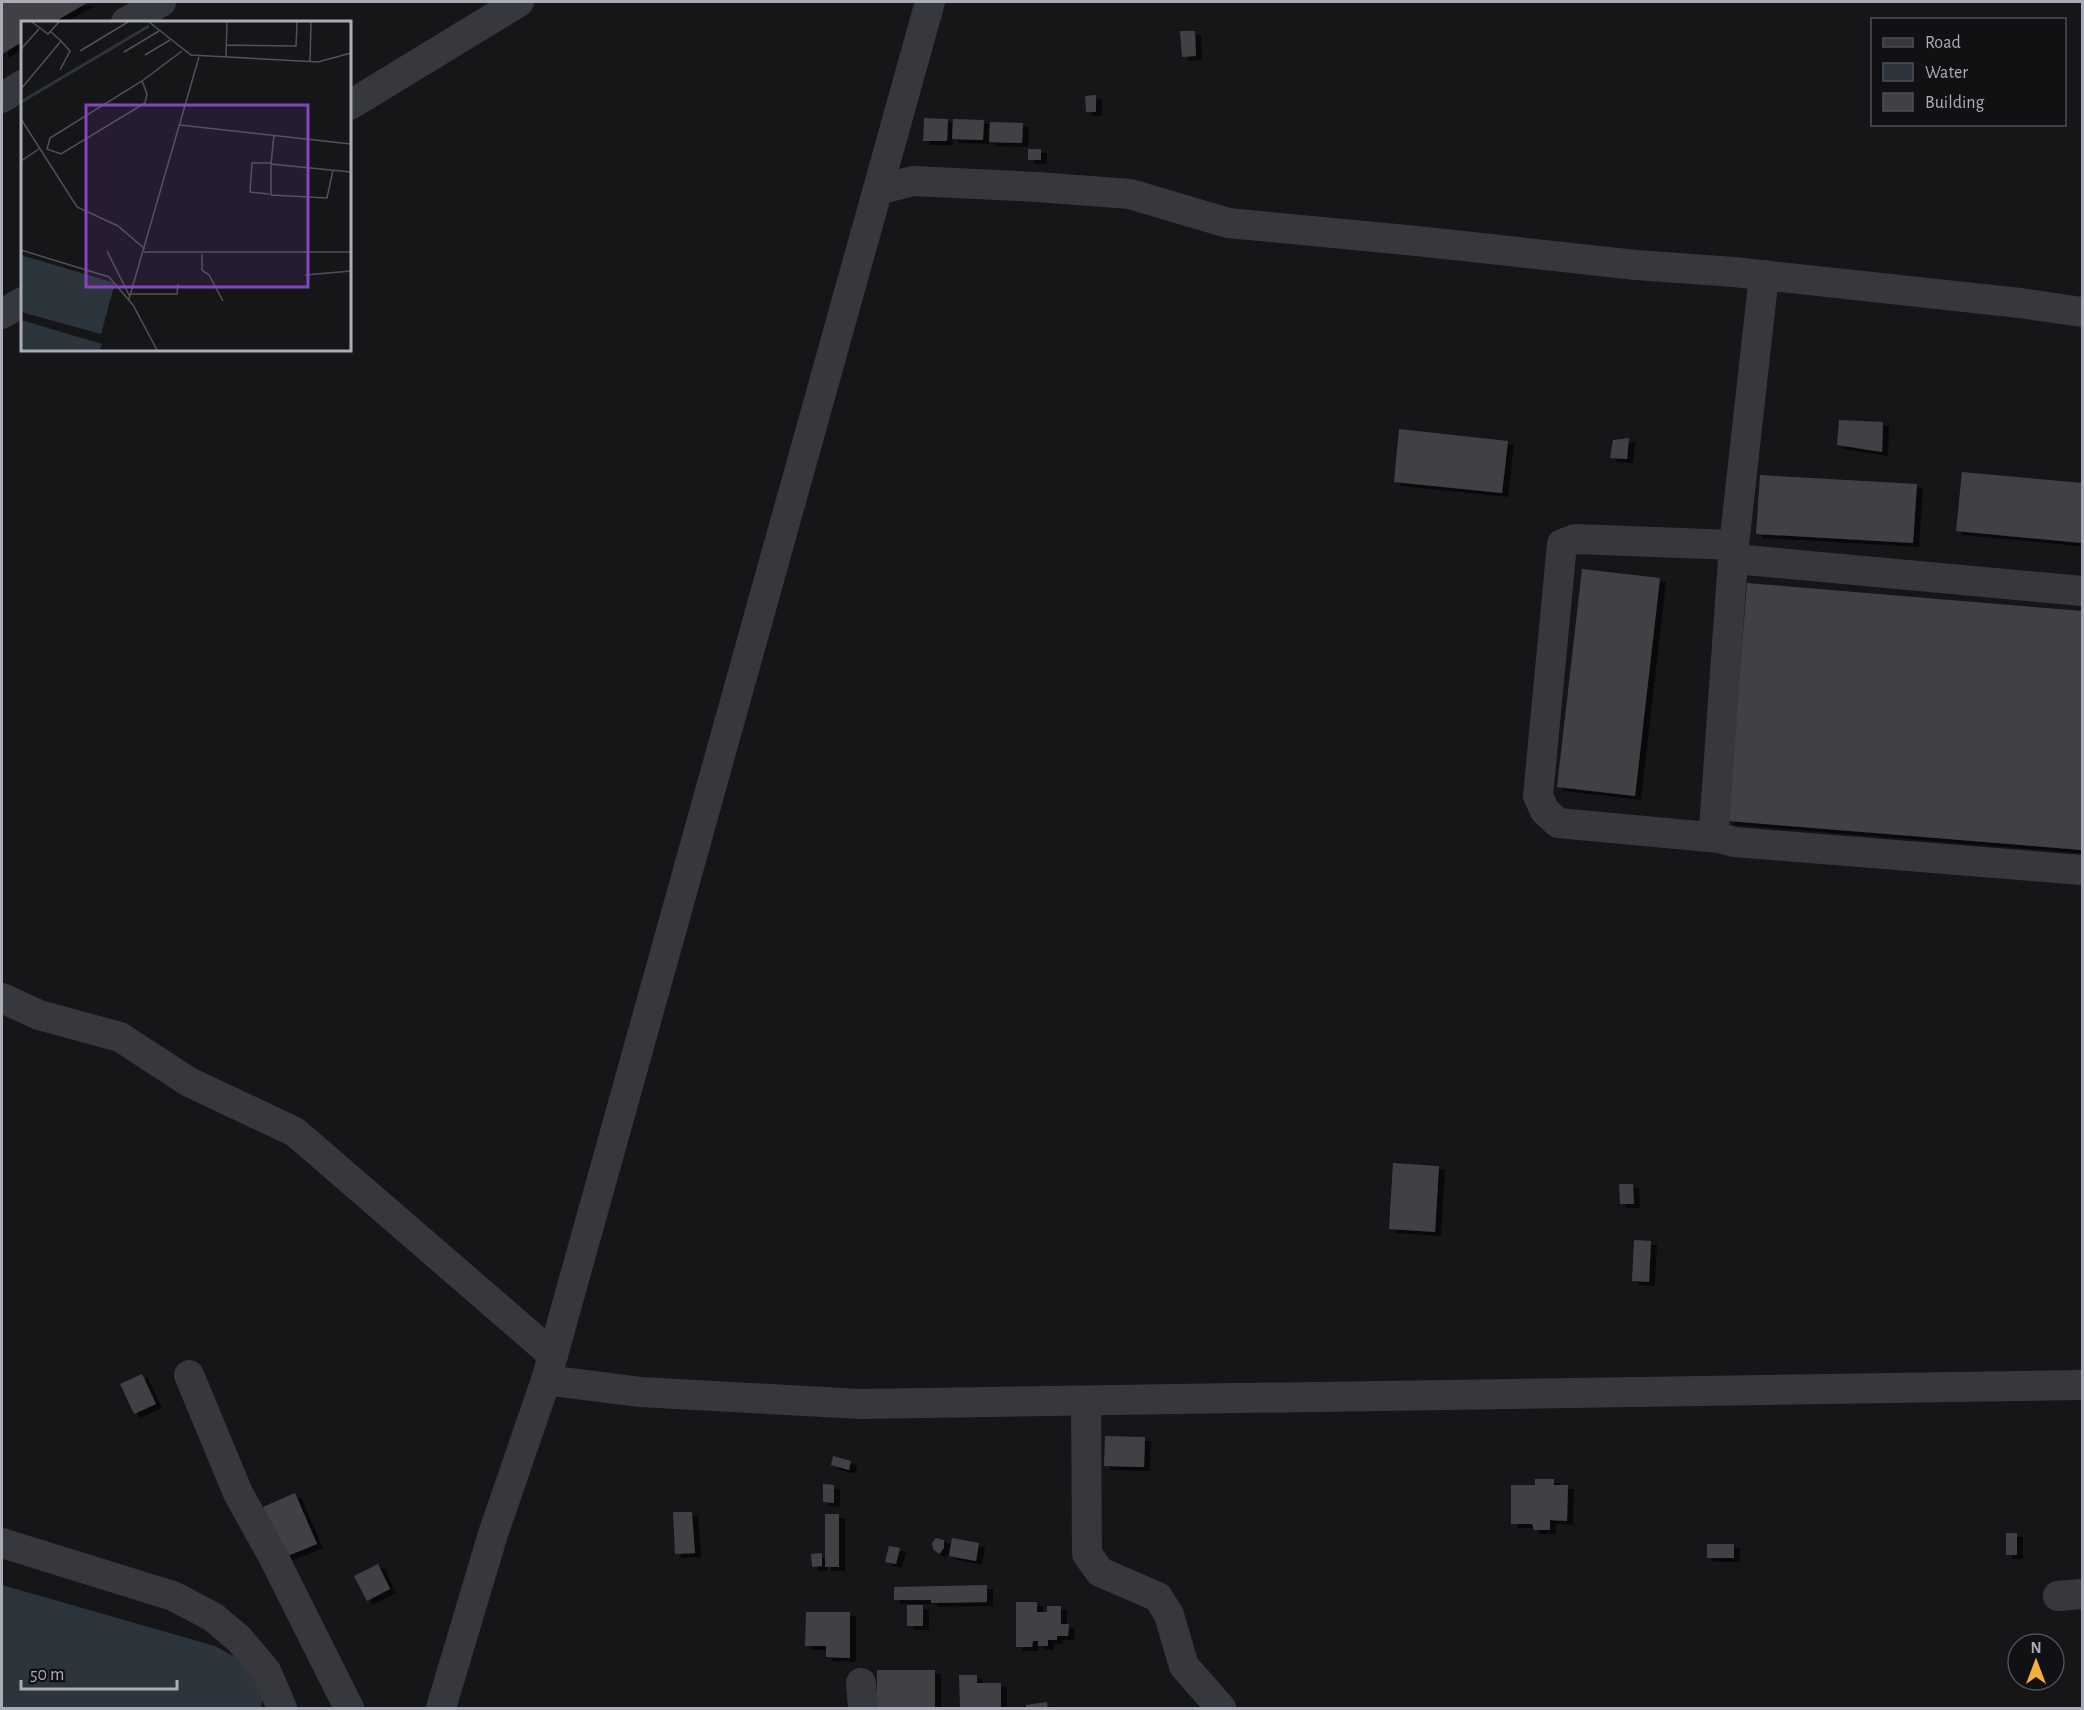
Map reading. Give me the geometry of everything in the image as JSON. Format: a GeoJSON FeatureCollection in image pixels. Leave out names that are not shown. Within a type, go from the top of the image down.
{"type":"FeatureCollection","features":[{"type":"Feature","properties":{"kind":"street"},"geometry":{"type":"LineString","coordinates":[[128,21],[161,2]]}},
{"type":"Feature","properties":{"kind":"street"},"geometry":{"type":"LineString","coordinates":[[351,104],[519,2]]}},
{"type":"Feature","properties":{"kind":"street"},"geometry":{"type":"LineString","coordinates":[[441,1708],[493,1534],[550,1368],[930,2]]}},
{"type":"Feature","properties":{"kind":"street"},"geometry":{"type":"LineString","coordinates":[[2,98],[21,86]]}},
{"type":"Feature","properties":{"kind":"street"},"geometry":{"type":"LineString","coordinates":[[878,190],[913,181],[1130,194],[1228,223],[1417,240],[1636,265],[1764,275],[2082,312]]}},
{"type":"Feature","properties":{"kind":"street"},"geometry":{"type":"LineString","coordinates":[[1720,838],[1714,829],[1734,545],[1764,275]]}},
{"type":"Feature","properties":{"kind":"street"},"geometry":{"type":"LineString","coordinates":[[2,314],[21,303]]}},
{"type":"Feature","properties":{"kind":"street"},"geometry":{"type":"LineString","coordinates":[[1734,545],[1575,539],[1562,544],[1538,796],[1545,812],[1558,823],[1720,838],[1734,842],[2082,870]]}},
{"type":"Feature","properties":{"kind":"street"},"geometry":{"type":"LineString","coordinates":[[1734,545],[1736,557],[1746,560],[2082,591]]}},
{"type":"Feature","properties":{"kind":"street"},"geometry":{"type":"LineString","coordinates":[[2,998],[39,1015],[120,1037],[189,1082],[296,1132],[550,1368],[640,1392],[861,1404],[2082,1385]]}},
{"type":"Feature","properties":{"kind":"street"},"geometry":{"type":"LineString","coordinates":[[189,1375],[238,1493],[274,1558],[349,1708]]}},
{"type":"Feature","properties":{"kind":"street"},"geometry":{"type":"LineString","coordinates":[[1086,1401],[1087,1554],[1100,1572],[1158,1597],[1169,1614],[1184,1666],[1221,1708]]}},
{"type":"Feature","properties":{"kind":"street"},"geometry":{"type":"LineString","coordinates":[[2,1543],[173,1596],[213,1617],[239,1639],[266,1671],[282,1708]]}},
{"type":"Feature","properties":{"kind":"water"},"geometry":{"type":"Polygon","coordinates":[[[2,1585],[215,1646],[266,1674],[261,1708],[2,1708],[2,1585]]]}},
{"type":"Feature","properties":{"kind":"building"},"geometry":{"type":"Polygon","coordinates":[[[2,2],[87,3],[56,21],[21,21],[21,43],[2,54],[2,2]]]}},
{"type":"Feature","properties":{"kind":"building"},"geometry":{"type":"Polygon","coordinates":[[[1180,31],[1195,31],[1196,56],[1182,57],[1180,31]]]}},
{"type":"Feature","properties":{"kind":"building"},"geometry":{"type":"Polygon","coordinates":[[[1096,95],[1096,112],[1086,112],[1085,96],[1096,95]]]}},
{"type":"Feature","properties":{"kind":"building"},"geometry":{"type":"Polygon","coordinates":[[[924,118],[948,119],[947,141],[923,141],[924,118]]]}},
{"type":"Feature","properties":{"kind":"building"},"geometry":{"type":"Polygon","coordinates":[[[953,119],[984,120],[983,140],[952,139],[953,119]]]}},
{"type":"Feature","properties":{"kind":"building"},"geometry":{"type":"Polygon","coordinates":[[[990,122],[1023,123],[1022,143],[989,142],[990,122]]]}},
{"type":"Feature","properties":{"kind":"building"},"geometry":{"type":"Polygon","coordinates":[[[1028,149],[1041,149],[1041,160],[1028,160],[1028,149]]]}},
{"type":"Feature","properties":{"kind":"building"},"geometry":{"type":"Polygon","coordinates":[[[1839,420],[1883,422],[1882,452],[1837,445],[1839,420]]]}},
{"type":"Feature","properties":{"kind":"building"},"geometry":{"type":"Polygon","coordinates":[[[1399,429],[1508,441],[1502,493],[1394,482],[1399,429]]]}},
{"type":"Feature","properties":{"kind":"building"},"geometry":{"type":"Polygon","coordinates":[[[1629,438],[1627,459],[1610,458],[1613,440],[1629,438]]]}},
{"type":"Feature","properties":{"kind":"building"},"geometry":{"type":"Polygon","coordinates":[[[1962,472],[2082,483],[2082,543],[1956,531],[1962,472]]]}},
{"type":"Feature","properties":{"kind":"building"},"geometry":{"type":"Polygon","coordinates":[[[1760,475],[1917,484],[1913,543],[1756,534],[1760,475]]]}},
{"type":"Feature","properties":{"kind":"building"},"geometry":{"type":"Polygon","coordinates":[[[1582,569],[1660,578],[1635,796],[1557,787],[1582,569]]]}},
{"type":"Feature","properties":{"kind":"building"},"geometry":{"type":"Polygon","coordinates":[[[1747,583],[2082,611],[2082,850],[1728,821],[1747,583]]]}},
{"type":"Feature","properties":{"kind":"building"},"geometry":{"type":"Polygon","coordinates":[[[1393,1163],[1439,1166],[1435,1232],[1389,1229],[1393,1163]]]}},
{"type":"Feature","properties":{"kind":"building"},"geometry":{"type":"Polygon","coordinates":[[[1619,1184],[1633,1184],[1634,1204],[1620,1204],[1619,1184]]]}},
{"type":"Feature","properties":{"kind":"building"},"geometry":{"type":"Polygon","coordinates":[[[1634,1240],[1651,1241],[1649,1282],[1632,1281],[1634,1240]]]}},
{"type":"Feature","properties":{"kind":"building"},"geometry":{"type":"Polygon","coordinates":[[[142,1374],[156,1404],[134,1414],[120,1384],[142,1374]]]}},
{"type":"Feature","properties":{"kind":"building"},"geometry":{"type":"Polygon","coordinates":[[[1105,1436],[1145,1437],[1144,1467],[1104,1466],[1105,1436]]]}},
{"type":"Feature","properties":{"kind":"building"},"geometry":{"type":"Polygon","coordinates":[[[833,1456],[851,1461],[849,1470],[831,1465],[833,1456]]]}},
{"type":"Feature","properties":{"kind":"building"},"geometry":{"type":"Polygon","coordinates":[[[1535,1479],[1554,1479],[1554,1485],[1568,1485],[1567,1521],[1550,1520],[1550,1530],[1534,1530],[1532,1524],[1511,1524],[1511,1485],[1535,1485],[1535,1479]]]}},
{"type":"Feature","properties":{"kind":"building"},"geometry":{"type":"Polygon","coordinates":[[[823,1484],[834,1485],[834,1503],[823,1502],[823,1484]]]}},
{"type":"Feature","properties":{"kind":"building"},"geometry":{"type":"Polygon","coordinates":[[[295,1493],[317,1544],[285,1557],[263,1507],[295,1493]]]}},
{"type":"Feature","properties":{"kind":"building"},"geometry":{"type":"Polygon","coordinates":[[[673,1512],[692,1512],[695,1553],[675,1554],[673,1512]]]}},
{"type":"Feature","properties":{"kind":"building"},"geometry":{"type":"Polygon","coordinates":[[[825,1514],[839,1514],[839,1567],[825,1567],[825,1514]]]}},
{"type":"Feature","properties":{"kind":"building"},"geometry":{"type":"Polygon","coordinates":[[[2006,1533],[2017,1533],[2017,1555],[2006,1555],[2006,1533]]]}},
{"type":"Feature","properties":{"kind":"building"},"geometry":{"type":"Polygon","coordinates":[[[936,1538],[944,1540],[944,1548],[939,1554],[933,1549],[932,1543],[936,1538]]]}},
{"type":"Feature","properties":{"kind":"building"},"geometry":{"type":"Polygon","coordinates":[[[952,1538],[979,1543],[976,1561],[949,1556],[952,1538]]]}},
{"type":"Feature","properties":{"kind":"building"},"geometry":{"type":"Polygon","coordinates":[[[1707,1544],[1734,1544],[1734,1558],[1707,1558],[1707,1544]]]}},
{"type":"Feature","properties":{"kind":"building"},"geometry":{"type":"Polygon","coordinates":[[[889,1546],[900,1548],[896,1564],[885,1562],[889,1546]]]}},
{"type":"Feature","properties":{"kind":"building"},"geometry":{"type":"Polygon","coordinates":[[[822,1553],[822,1566],[812,1567],[811,1554],[822,1553]]]}},
{"type":"Feature","properties":{"kind":"building"},"geometry":{"type":"Polygon","coordinates":[[[378,1564],[390,1589],[367,1601],[354,1576],[378,1564]]]}},
{"type":"Feature","properties":{"kind":"building"},"geometry":{"type":"Polygon","coordinates":[[[987,1585],[987,1602],[931,1603],[931,1600],[894,1600],[894,1587],[987,1585]]]}},
{"type":"Feature","properties":{"kind":"building"},"geometry":{"type":"Polygon","coordinates":[[[1016,1602],[1037,1602],[1037,1612],[1047,1612],[1047,1606],[1061,1606],[1061,1624],[1069,1624],[1068,1636],[1057,1636],[1057,1640],[1048,1640],[1048,1646],[1038,1646],[1038,1641],[1033,1641],[1032,1647],[1016,1647],[1016,1602]]]}},
{"type":"Feature","properties":{"kind":"building"},"geometry":{"type":"Polygon","coordinates":[[[907,1605],[923,1605],[923,1626],[907,1626],[907,1605]]]}},
{"type":"Feature","properties":{"kind":"building"},"geometry":{"type":"Polygon","coordinates":[[[806,1612],[850,1612],[850,1658],[826,1657],[826,1646],[805,1646],[806,1612]]]}},
{"type":"Feature","properties":{"kind":"building"},"geometry":{"type":"Polygon","coordinates":[[[877,1670],[935,1670],[935,1708],[877,1708],[877,1670]]]}},
{"type":"Feature","properties":{"kind":"building"},"geometry":{"type":"Polygon","coordinates":[[[959,1675],[977,1675],[977,1683],[1001,1683],[1001,1708],[960,1708],[959,1675]]]}},
{"type":"Feature","properties":{"kind":"building"},"geometry":{"type":"Polygon","coordinates":[[[1047,1702],[1048,1708],[1026,1708],[1026,1705],[1047,1702]]]}}]}
